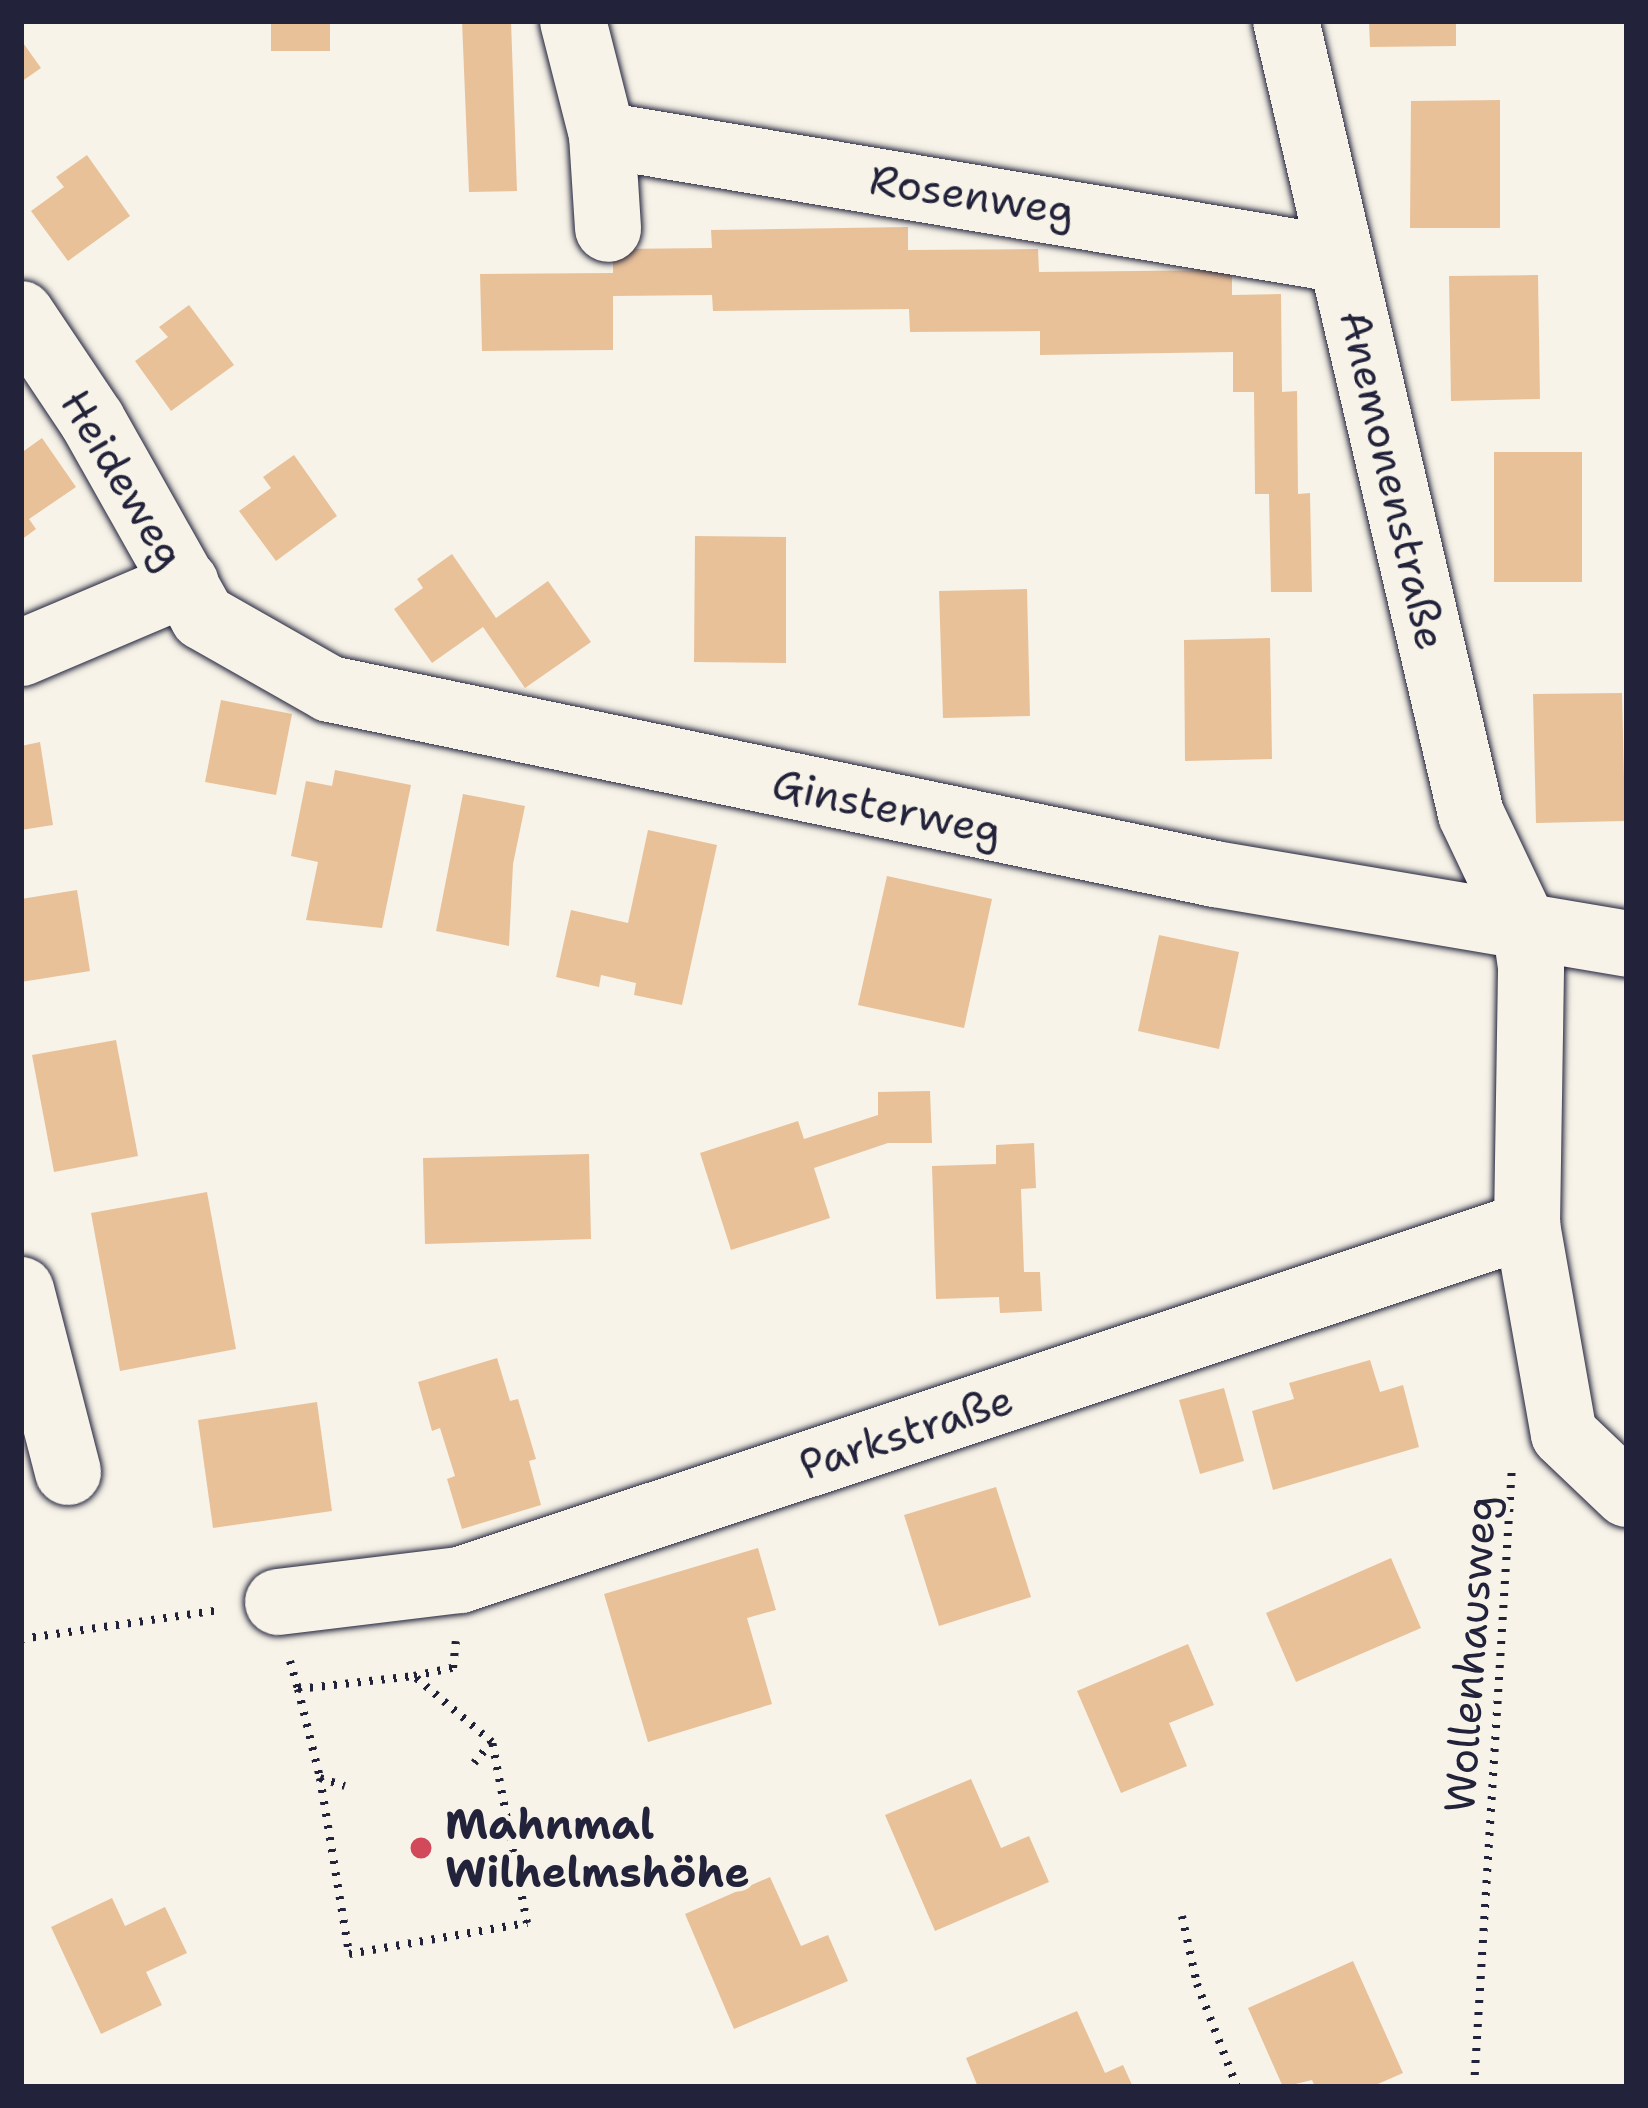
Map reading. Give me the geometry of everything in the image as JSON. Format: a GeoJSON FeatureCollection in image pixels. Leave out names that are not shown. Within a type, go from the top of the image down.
{"type":"FeatureCollection","features":[{"type":"Feature","properties":{"kind":"street"},"geometry":{"type":"LineString","coordinates":[[573,21],[602,135],[608,229]]}},
{"type":"Feature","properties":{"kind":"street","name":"Anemonenstraße"},"geometry":{"type":"LineString","coordinates":[[1286,21],[1471,814],[1526,930]]}},
{"type":"Feature","properties":{"kind":"street","name":"Rosenweg"},"geometry":{"type":"LineString","coordinates":[[602,135],[1277,245],[1342,260]]}},
{"type":"Feature","properties":{"kind":"street","name":"Heideweg"},"geometry":{"type":"LineString","coordinates":[[21,314],[92,420],[186,583]]}},
{"type":"Feature","properties":{"kind":"street"},"geometry":{"type":"LineString","coordinates":[[21,653],[186,583]]}},
{"type":"Feature","properties":{"kind":"street","name":"Ginsterweg"},"geometry":{"type":"LineString","coordinates":[[186,583],[203,617],[330,689],[1192,869],[1627,944]]}},
{"type":"Feature","properties":{"kind":"street"},"geometry":{"type":"LineString","coordinates":[[1526,930],[1531,967],[1527,1225],[1564,1434],[1627,1494]]}},
{"type":"Feature","properties":{"kind":"street","name":"Parkstraße"},"geometry":{"type":"LineString","coordinates":[[278,1602],[460,1580],[1527,1225]]}},
{"type":"Feature","properties":{"kind":"street"},"geometry":{"type":"LineString","coordinates":[[21,1290],[68,1472]]}},
{"type":"Feature","properties":{"kind":"path","name":"Wollenhausweg"},"geometry":{"type":"LineString","coordinates":[[1474,2087],[1513,1456]]}},
{"type":"Feature","properties":{"kind":"path"},"geometry":{"type":"LineString","coordinates":[[21,1639],[278,1602]]}},
{"type":"Feature","properties":{"kind":"path"},"geometry":{"type":"LineString","coordinates":[[298,1689],[320,1778],[349,1954],[527,1923],[492,1742],[414,1676]]}},
{"type":"Feature","properties":{"kind":"path"},"geometry":{"type":"LineString","coordinates":[[474,1763],[492,1742]]}},
{"type":"Feature","properties":{"kind":"path"},"geometry":{"type":"LineString","coordinates":[[320,1778],[345,1786]]}},
{"type":"Feature","properties":{"kind":"path"},"geometry":{"type":"LineString","coordinates":[[1182,1916],[1197,1984],[1237,2087]]}},
{"type":"Feature","properties":{"kind":"building"},"geometry":{"type":"Polygon","coordinates":[[[271,21],[330,21],[330,51],[271,51],[271,21]]]}},
{"type":"Feature","properties":{"kind":"building"},"geometry":{"type":"Polygon","coordinates":[[[462,21],[511,21],[517,191],[469,192],[462,21]]]}},
{"type":"Feature","properties":{"kind":"building"},"geometry":{"type":"Polygon","coordinates":[[[1369,21],[1456,21],[1456,46],[1370,47],[1369,21]]]}},
{"type":"Feature","properties":{"kind":"building"},"geometry":{"type":"Polygon","coordinates":[[[21,40],[41,68],[21,82],[21,40]]]}},
{"type":"Feature","properties":{"kind":"building"},"geometry":{"type":"Polygon","coordinates":[[[1500,100],[1500,228],[1410,228],[1411,101],[1500,100]]]}},
{"type":"Feature","properties":{"kind":"building"},"geometry":{"type":"Polygon","coordinates":[[[87,155],[130,216],[68,261],[31,211],[64,187],[56,177],[87,155]]]}},
{"type":"Feature","properties":{"kind":"building"},"geometry":{"type":"Polygon","coordinates":[[[908,227],[908,250],[1038,249],[1039,272],[1232,270],[1232,295],[1281,294],[1282,392],[1297,391],[1298,494],[1310,493],[1312,592],[1271,592],[1269,494],[1255,494],[1254,392],[1233,392],[1233,352],[1040,355],[1040,331],[910,332],[909,309],[713,311],[712,295],[613,296],[613,350],[482,351],[480,274],[613,273],[613,249],[712,248],[711,230],[908,227]]]}},
{"type":"Feature","properties":{"kind":"building"},"geometry":{"type":"Polygon","coordinates":[[[1538,275],[1540,399],[1451,401],[1449,276],[1538,275]]]}},
{"type":"Feature","properties":{"kind":"building"},"geometry":{"type":"Polygon","coordinates":[[[189,305],[234,365],[171,411],[135,361],[168,337],[159,327],[189,305]]]}},
{"type":"Feature","properties":{"kind":"building"},"geometry":{"type":"Polygon","coordinates":[[[42,438],[76,487],[29,519],[36,529],[21,540],[21,453],[42,438]]]}},
{"type":"Feature","properties":{"kind":"building"},"geometry":{"type":"Polygon","coordinates":[[[1494,452],[1582,452],[1582,582],[1494,582],[1494,452]]]}},
{"type":"Feature","properties":{"kind":"building"},"geometry":{"type":"Polygon","coordinates":[[[294,455],[337,516],[276,561],[239,511],[271,488],[263,477],[294,455]]]}},
{"type":"Feature","properties":{"kind":"building"},"geometry":{"type":"Polygon","coordinates":[[[695,536],[786,537],[786,663],[694,662],[695,536]]]}},
{"type":"Feature","properties":{"kind":"building"},"geometry":{"type":"Polygon","coordinates":[[[452,554],[496,618],[548,581],[591,642],[525,688],[483,627],[432,663],[394,609],[423,588],[417,579],[452,554]]]}},
{"type":"Feature","properties":{"kind":"building"},"geometry":{"type":"Polygon","coordinates":[[[1027,589],[1030,716],[943,718],[939,591],[1027,589]]]}},
{"type":"Feature","properties":{"kind":"building"},"geometry":{"type":"Polygon","coordinates":[[[1270,638],[1272,759],[1185,761],[1184,640],[1270,638]]]}},
{"type":"Feature","properties":{"kind":"building"},"geometry":{"type":"Polygon","coordinates":[[[1622,693],[1625,821],[1536,823],[1533,694],[1622,693]]]}},
{"type":"Feature","properties":{"kind":"building"},"geometry":{"type":"Polygon","coordinates":[[[221,700],[292,714],[276,795],[205,782],[221,700]]]}},
{"type":"Feature","properties":{"kind":"building"},"geometry":{"type":"Polygon","coordinates":[[[40,742],[53,825],[21,830],[21,746],[40,742]]]}},
{"type":"Feature","properties":{"kind":"building"},"geometry":{"type":"Polygon","coordinates":[[[335,770],[411,785],[382,928],[306,920],[318,862],[291,856],[306,781],[332,786],[335,770]]]}},
{"type":"Feature","properties":{"kind":"building"},"geometry":{"type":"Polygon","coordinates":[[[463,794],[525,806],[513,864],[509,946],[436,931],[463,794]]]}},
{"type":"Feature","properties":{"kind":"building"},"geometry":{"type":"Polygon","coordinates":[[[648,830],[717,845],[682,1005],[634,995],[636,983],[601,975],[599,987],[556,977],[571,910],[628,923],[648,830]]]}},
{"type":"Feature","properties":{"kind":"building"},"geometry":{"type":"Polygon","coordinates":[[[887,876],[992,899],[964,1028],[858,1005],[887,876]]]}},
{"type":"Feature","properties":{"kind":"building"},"geometry":{"type":"Polygon","coordinates":[[[77,890],[90,971],[21,982],[21,899],[77,890]]]}},
{"type":"Feature","properties":{"kind":"building"},"geometry":{"type":"Polygon","coordinates":[[[1159,935],[1239,952],[1219,1049],[1138,1031],[1159,935]]]}},
{"type":"Feature","properties":{"kind":"building"},"geometry":{"type":"Polygon","coordinates":[[[116,1040],[138,1156],[54,1172],[32,1055],[116,1040]]]}},
{"type":"Feature","properties":{"kind":"building"},"geometry":{"type":"Polygon","coordinates":[[[930,1091],[932,1143],[888,1143],[814,1168],[830,1218],[731,1250],[700,1153],[798,1121],[804,1139],[878,1115],[878,1092],[930,1091]]]}},
{"type":"Feature","properties":{"kind":"building"},"geometry":{"type":"Polygon","coordinates":[[[1034,1143],[1036,1188],[1021,1189],[1024,1272],[1040,1272],[1042,1311],[1000,1313],[999,1297],[936,1299],[932,1166],[996,1164],[996,1145],[1034,1143]]]}},
{"type":"Feature","properties":{"kind":"building"},"geometry":{"type":"Polygon","coordinates":[[[589,1154],[591,1239],[425,1244],[423,1158],[589,1154]]]}},
{"type":"Feature","properties":{"kind":"building"},"geometry":{"type":"Polygon","coordinates":[[[207,1192],[236,1349],[120,1371],[91,1213],[207,1192]]]}},
{"type":"Feature","properties":{"kind":"building"},"geometry":{"type":"Polygon","coordinates":[[[497,1358],[510,1401],[518,1399],[536,1459],[529,1461],[541,1505],[462,1529],[447,1479],[455,1476],[440,1428],[432,1431],[418,1382],[497,1358]]]}},
{"type":"Feature","properties":{"kind":"building"},"geometry":{"type":"Polygon","coordinates":[[[1370,1360],[1380,1392],[1403,1385],[1419,1447],[1273,1490],[1252,1411],[1294,1399],[1289,1383],[1370,1360]]]}},
{"type":"Feature","properties":{"kind":"building"},"geometry":{"type":"Polygon","coordinates":[[[1224,1388],[1244,1461],[1200,1474],[1179,1400],[1224,1388]]]}},
{"type":"Feature","properties":{"kind":"building"},"geometry":{"type":"Polygon","coordinates":[[[317,1402],[332,1511],[213,1528],[198,1420],[317,1402]]]}},
{"type":"Feature","properties":{"kind":"building"},"geometry":{"type":"Polygon","coordinates":[[[996,1487],[1031,1597],[939,1626],[904,1515],[996,1487]]]}},
{"type":"Feature","properties":{"kind":"building"},"geometry":{"type":"Polygon","coordinates":[[[758,1548],[776,1610],[747,1618],[772,1704],[648,1742],[604,1594],[758,1548]]]}},
{"type":"Feature","properties":{"kind":"building"},"geometry":{"type":"Polygon","coordinates":[[[1391,1558],[1421,1628],[1296,1682],[1266,1613],[1391,1558]]]}},
{"type":"Feature","properties":{"kind":"building"},"geometry":{"type":"Polygon","coordinates":[[[1188,1644],[1214,1705],[1169,1723],[1187,1766],[1121,1793],[1077,1691],[1188,1644]]]}},
{"type":"Feature","properties":{"kind":"building"},"geometry":{"type":"Polygon","coordinates":[[[971,1779],[1001,1848],[1029,1836],[1049,1882],[935,1931],[885,1815],[971,1779]]]}},
{"type":"Feature","properties":{"kind":"building"},"geometry":{"type":"Polygon","coordinates":[[[770,1877],[801,1946],[828,1935],[848,1981],[734,2029],[685,1914],[770,1877]]]}},
{"type":"Feature","properties":{"kind":"building"},"geometry":{"type":"Polygon","coordinates":[[[112,1898],[125,1926],[165,1907],[187,1953],[146,1972],[162,2005],[101,2034],[51,1927],[112,1898]]]}},
{"type":"Feature","properties":{"kind":"building"},"geometry":{"type":"Polygon","coordinates":[[[1353,1961],[1403,2073],[1371,2087],[1315,2087],[1312,2080],[1283,2087],[1248,2008],[1353,1961]]]}},
{"type":"Feature","properties":{"kind":"building"},"geometry":{"type":"Polygon","coordinates":[[[1077,2011],[1105,2073],[1123,2065],[1133,2087],[978,2087],[966,2058],[1077,2011]]]}},
{"type":"Feature","properties":{"kind":"place","name":"Mahnmal Wilhelmshöhe"},"geometry":{"type":"Point","coordinates":[421,1848]}}]}
